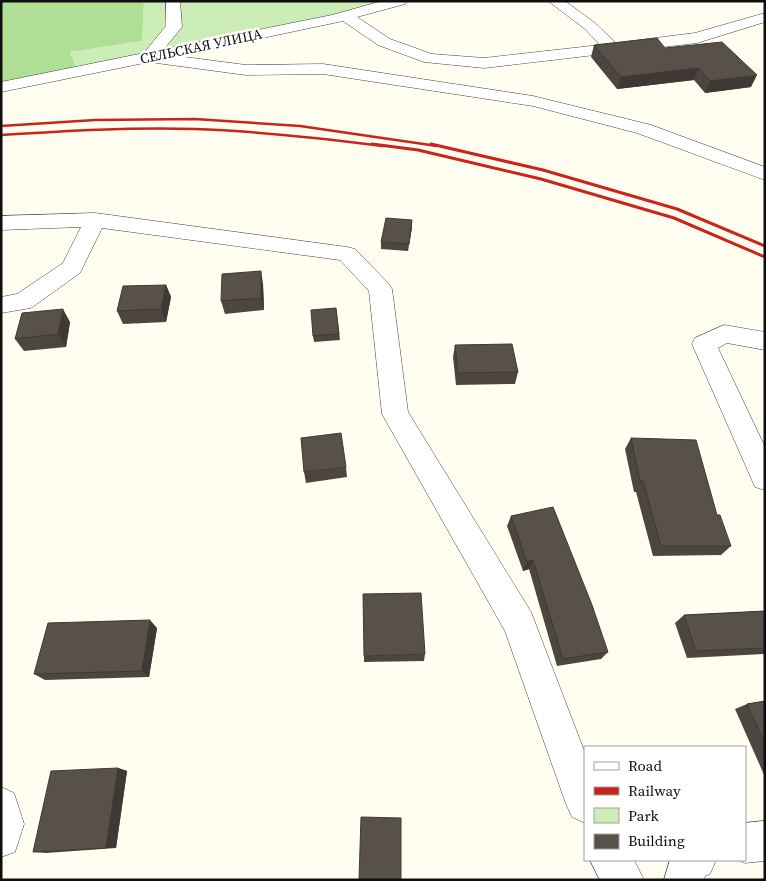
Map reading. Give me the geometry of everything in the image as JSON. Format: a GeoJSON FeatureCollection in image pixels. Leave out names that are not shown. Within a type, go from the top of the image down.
{"type":"FeatureCollection","features":[{"type":"Feature","properties":{"kind":"street"},"geometry":{"type":"LineString","coordinates":[[150,57],[174,28],[173,1]]}},
{"type":"Feature","properties":{"kind":"street","name":"СЕЛЬСКАЯ УЛИЦА"},"geometry":{"type":"LineString","coordinates":[[1,87],[150,57],[341,12],[400,1]]}},
{"type":"Feature","properties":{"kind":"street"},"geometry":{"type":"LineString","coordinates":[[555,1],[590,26],[612,48]]}},
{"type":"Feature","properties":{"kind":"street"},"geometry":{"type":"LineString","coordinates":[[341,12],[384,42],[430,59],[484,63],[697,38],[765,17]]}},
{"type":"Feature","properties":{"kind":"street"},"geometry":{"type":"LineString","coordinates":[[726,29],[765,34]]}},
{"type":"Feature","properties":{"kind":"street"},"geometry":{"type":"LineString","coordinates":[[150,57],[246,70],[324,69],[534,101],[644,129],[765,174]]}},
{"type":"Feature","properties":{"kind":"street"},"geometry":{"type":"LineString","coordinates":[[1,305],[23,302],[72,268],[95,220]]}},
{"type":"Feature","properties":{"kind":"street"},"geometry":{"type":"LineString","coordinates":[[1,223],[95,220],[348,254],[380,289],[395,414],[519,624],[584,801]]}},
{"type":"Feature","properties":{"kind":"street"},"geometry":{"type":"LineString","coordinates":[[765,341],[724,334],[704,344],[765,478]]}},
{"type":"Feature","properties":{"kind":"street"},"geometry":{"type":"LineString","coordinates":[[1,806],[5,824],[1,838]]}},
{"type":"Feature","properties":{"kind":"street"},"geometry":{"type":"LineString","coordinates":[[746,843],[765,841]]}},
{"type":"Feature","properties":{"kind":"street"},"geometry":{"type":"LineString","coordinates":[[611,861],[624,880]]}},
{"type":"Feature","properties":{"kind":"street"},"geometry":{"type":"LineString","coordinates":[[684,880],[689,862],[692,861]]}},
{"type":"Feature","properties":{"kind":"green space"},"geometry":{"type":"Polygon","coordinates":[[[1,1],[144,1],[142,41],[70,52],[76,68],[1,83],[1,1]]]}},
{"type":"Feature","properties":{"kind":"green space"},"geometry":{"type":"Polygon","coordinates":[[[144,1],[386,1],[345,12],[76,68],[70,52],[142,41],[144,1]]]}},
{"type":"Feature","properties":{"kind":"building"},"geometry":{"type":"Polygon","coordinates":[[[657,38],[665,48],[722,42],[757,75],[710,81],[699,68],[621,77],[594,45],[657,38]]]}},
{"type":"Feature","properties":{"kind":"building"},"geometry":{"type":"Polygon","coordinates":[[[386,218],[412,220],[409,244],[381,242],[386,218]]]}},
{"type":"Feature","properties":{"kind":"building"},"geometry":{"type":"Polygon","coordinates":[[[261,271],[261,298],[221,301],[222,274],[261,271]]]}},
{"type":"Feature","properties":{"kind":"building"},"geometry":{"type":"Polygon","coordinates":[[[166,285],[161,309],[117,311],[123,286],[166,285]]]}},
{"type":"Feature","properties":{"kind":"building"},"geometry":{"type":"Polygon","coordinates":[[[336,308],[339,334],[313,336],[311,310],[336,308]]]}},
{"type":"Feature","properties":{"kind":"building"},"geometry":{"type":"Polygon","coordinates":[[[63,309],[58,334],[15,339],[22,313],[63,309]]]}},
{"type":"Feature","properties":{"kind":"building"},"geometry":{"type":"Polygon","coordinates":[[[512,344],[518,372],[458,373],[455,345],[512,344]]]}},
{"type":"Feature","properties":{"kind":"building"},"geometry":{"type":"Polygon","coordinates":[[[341,433],[346,467],[304,472],[301,438],[341,433]]]}},
{"type":"Feature","properties":{"kind":"building"},"geometry":{"type":"Polygon","coordinates":[[[631,438],[696,440],[717,515],[720,515],[731,546],[661,546],[643,481],[640,481],[631,438]]]}},
{"type":"Feature","properties":{"kind":"building"},"geometry":{"type":"Polygon","coordinates":[[[553,507],[592,605],[608,652],[563,659],[533,560],[527,562],[511,516],[553,507]]]}},
{"type":"Feature","properties":{"kind":"building"},"geometry":{"type":"Polygon","coordinates":[[[421,593],[425,654],[364,656],[363,594],[421,593]]]}},
{"type":"Feature","properties":{"kind":"building"},"geometry":{"type":"Polygon","coordinates":[[[765,611],[765,648],[696,651],[684,615],[765,611]]]}},
{"type":"Feature","properties":{"kind":"building"},"geometry":{"type":"Polygon","coordinates":[[[150,620],[142,671],[34,674],[48,623],[150,620]]]}},
{"type":"Feature","properties":{"kind":"building"},"geometry":{"type":"Polygon","coordinates":[[[765,701],[765,744],[747,704],[765,701]]]}},
{"type":"Feature","properties":{"kind":"building"},"geometry":{"type":"Polygon","coordinates":[[[118,768],[106,848],[33,852],[51,771],[118,768]]]}},
{"type":"Feature","properties":{"kind":"building"},"geometry":{"type":"Polygon","coordinates":[[[361,817],[401,818],[401,880],[359,880],[361,817]]]}},
{"type":"Feature","properties":{"kind":"railway"},"geometry":{"type":"LineString","coordinates":[[1,126],[95,120],[195,119],[300,126],[437,146]]}},
{"type":"Feature","properties":{"kind":"railway"},"geometry":{"type":"LineString","coordinates":[[1,135],[122,129],[194,129],[288,135],[383,146]]}},
{"type":"Feature","properties":{"kind":"railway"},"geometry":{"type":"LineString","coordinates":[[372,144],[418,150],[541,179],[674,218],[765,257]]}},
{"type":"Feature","properties":{"kind":"railway"},"geometry":{"type":"LineString","coordinates":[[431,144],[543,170],[677,209],[765,246]]}}]}
